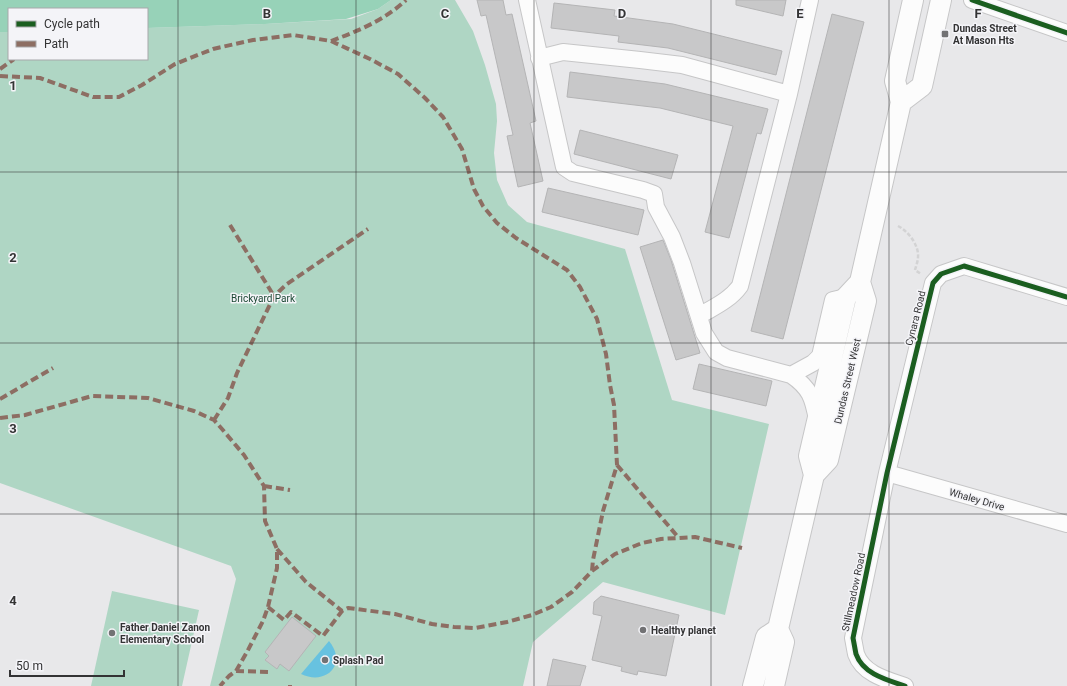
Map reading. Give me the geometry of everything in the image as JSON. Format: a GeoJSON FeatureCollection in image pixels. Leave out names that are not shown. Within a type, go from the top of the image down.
{"type":"FeatureCollection","features":[{"type":"Feature","properties":{"kind":"main road"},"geometry":{"type":"LineString","coordinates":[[846,297],[860,282],[901,102],[895,81],[913,0]]}},
{"type":"Feature","properties":{"kind":"main road"},"geometry":{"type":"LineString","coordinates":[[901,102],[922,86],[941,0]]}},
{"type":"Feature","properties":{"kind":"main road","name":"Dundas Street West"},"geometry":{"type":"LineString","coordinates":[[814,476],[828,460],[866,301],[860,282]]}},
{"type":"Feature","properties":{"kind":"main road","name":"Dundas Street West"},"geometry":{"type":"LineString","coordinates":[[774,686],[784,642],[778,629],[814,476],[809,456],[846,297]]}},
{"type":"Feature","properties":{"kind":"main road"},"geometry":{"type":"LineString","coordinates":[[751,683],[766,637],[778,629]]}},
{"type":"Feature","properties":{"kind":"street"},"geometry":{"type":"LineString","coordinates":[[527,0],[564,167],[573,173],[654,194],[656,208],[672,237],[704,333],[716,352],[727,358],[791,375],[810,392],[814,402],[817,423]]}},
{"type":"Feature","properties":{"kind":"street"},"geometry":{"type":"LineString","coordinates":[[699,316],[727,300],[740,286],[789,94],[810,0]]}},
{"type":"Feature","properties":{"kind":"street"},"geometry":{"type":"LineString","coordinates":[[972,0],[1067,33]]}},
{"type":"Feature","properties":{"kind":"street"},"geometry":{"type":"LineString","coordinates":[[539,58],[563,52],[682,65],[789,94]]}},
{"type":"Feature","properties":{"kind":"street","name":"Cynara Road"},"geometry":{"type":"LineString","coordinates":[[887,473],[933,283],[941,274],[964,266],[1067,297]]}},
{"type":"Feature","properties":{"kind":"street"},"geometry":{"type":"LineString","coordinates":[[791,375],[813,363],[820,356],[833,300],[846,297]]}},
{"type":"Feature","properties":{"kind":"street","name":"Whaley Drive"},"geometry":{"type":"LineString","coordinates":[[887,473],[1067,524]]}},
{"type":"Feature","properties":{"kind":"street","name":"Stillmeadow Road"},"geometry":{"type":"LineString","coordinates":[[887,473],[853,638],[856,655],[867,671],[888,681],[905,686]]}},
{"type":"Feature","properties":{"kind":"path"},"geometry":{"type":"LineString","coordinates":[[898,226],[906,230],[917,248],[918,258],[915,270],[933,283]]}},
{"type":"Feature","properties":{"kind":"green space"},"geometry":{"type":"Polygon","coordinates":[[[0,0],[391,0],[378,9],[346,19],[265,24],[148,28],[148,8],[8,8],[8,32],[0,32],[0,0]]]}},
{"type":"Feature","properties":{"kind":"green space","name":"Brickyard Park"},"geometry":{"type":"Polygon","coordinates":[[[391,0],[455,0],[473,31],[485,65],[496,104],[497,121],[494,153],[497,180],[508,205],[527,222],[625,249],[672,400],[769,424],[725,615],[603,582],[533,642],[523,686],[210,686],[236,579],[231,566],[0,483],[0,32],[8,32],[8,60],[148,60],[148,28],[265,24],[351,19],[378,9],[391,0]]]}},
{"type":"Feature","properties":{"kind":"green space"},"geometry":{"type":"Polygon","coordinates":[[[112,591],[199,610],[182,686],[91,686],[112,591]]]}},
{"type":"Feature","properties":{"kind":"water","name":"Splash Pad"},"geometry":{"type":"Polygon","coordinates":[[[329,641],[336,658],[332,671],[319,677],[310,677],[301,674],[329,641]]]}},
{"type":"Feature","properties":{"kind":"building"},"geometry":{"type":"Polygon","coordinates":[[[477,0],[503,0],[506,15],[512,14],[536,121],[530,123],[543,181],[518,187],[507,136],[513,135],[486,15],[481,16],[477,0]]]}},
{"type":"Feature","properties":{"kind":"building"},"geometry":{"type":"Polygon","coordinates":[[[736,0],[786,0],[783,16],[736,5],[736,0]]]}},
{"type":"Feature","properties":{"kind":"building"},"geometry":{"type":"Polygon","coordinates":[[[554,3],[615,10],[614,16],[673,24],[782,51],[776,75],[668,48],[618,42],[619,36],[551,28],[554,3]]]}},
{"type":"Feature","properties":{"kind":"building"},"geometry":{"type":"Polygon","coordinates":[[[832,14],[864,22],[783,339],[751,331],[832,14]]]}},
{"type":"Feature","properties":{"kind":"building"},"geometry":{"type":"Polygon","coordinates":[[[570,72],[665,84],[768,109],[761,134],[757,133],[729,238],[705,232],[733,126],[660,108],[567,97],[570,72]]]}},
{"type":"Feature","properties":{"kind":"building"},"geometry":{"type":"Polygon","coordinates":[[[580,130],[678,155],[671,179],[574,154],[580,130]]]}},
{"type":"Feature","properties":{"kind":"building"},"geometry":{"type":"Polygon","coordinates":[[[548,188],[644,210],[638,235],[542,212],[548,188]]]}},
{"type":"Feature","properties":{"kind":"building"},"geometry":{"type":"Polygon","coordinates":[[[663,240],[671,260],[700,353],[676,360],[640,247],[663,240]]]}},
{"type":"Feature","properties":{"kind":"building"},"geometry":{"type":"Polygon","coordinates":[[[699,364],[772,381],[766,406],[693,389],[699,364]]]}},
{"type":"Feature","properties":{"kind":"building"},"geometry":{"type":"Polygon","coordinates":[[[601,596],[679,615],[666,676],[638,671],[637,675],[621,671],[622,667],[592,660],[602,616],[593,614],[594,602],[601,596]]]}},
{"type":"Feature","properties":{"kind":"building"},"geometry":{"type":"Polygon","coordinates":[[[292,617],[316,636],[289,671],[280,664],[277,669],[265,660],[269,656],[265,652],[292,617]]]}},
{"type":"Feature","properties":{"kind":"building"},"geometry":{"type":"Polygon","coordinates":[[[553,659],[586,666],[580,686],[547,686],[553,659]]]}},
{"type":"Feature","properties":{"kind":"marked path"},"geometry":{"type":"LineString","coordinates":[[331,41],[361,29],[380,19],[406,0]]}},
{"type":"Feature","properties":{"kind":"marked path"},"geometry":{"type":"LineString","coordinates":[[0,76],[40,78],[93,97],[119,97],[142,85],[175,64],[213,49],[253,40],[293,35],[331,41],[398,74],[425,98],[443,117],[462,149],[474,189],[483,206],[497,223],[516,238],[567,270],[580,287],[597,319],[606,354],[614,405],[617,465],[603,511],[592,571]]}},
{"type":"Feature","properties":{"kind":"marked path"},"geometry":{"type":"LineString","coordinates":[[0,69],[13,60]]}},
{"type":"Feature","properties":{"kind":"marked path"},"geometry":{"type":"LineString","coordinates":[[230,225],[274,296]]}},
{"type":"Feature","properties":{"kind":"marked path"},"geometry":{"type":"LineString","coordinates":[[214,420],[228,398],[237,373],[274,296],[287,284],[368,229]]}},
{"type":"Feature","properties":{"kind":"marked path"},"geometry":{"type":"LineString","coordinates":[[0,399],[53,368]]}},
{"type":"Feature","properties":{"kind":"marked path"},"geometry":{"type":"LineString","coordinates":[[0,418],[25,415],[92,396],[148,398],[194,411],[214,420],[244,455],[264,486],[265,521],[277,549],[277,568],[268,607],[263,621],[236,671],[220,686]]}},
{"type":"Feature","properties":{"kind":"marked path"},"geometry":{"type":"LineString","coordinates":[[617,465],[678,537]]}},
{"type":"Feature","properties":{"kind":"marked path"},"geometry":{"type":"LineString","coordinates":[[264,486],[290,490]]}},
{"type":"Feature","properties":{"kind":"marked path"},"geometry":{"type":"LineString","coordinates":[[268,607],[284,620],[291,612],[323,636],[342,611],[348,608],[395,614],[432,624],[475,628],[507,622],[532,615],[551,607],[572,592],[592,571],[615,554],[642,543],[661,539],[695,537],[742,548]]}},
{"type":"Feature","properties":{"kind":"marked path"},"geometry":{"type":"LineString","coordinates":[[277,549],[306,582],[342,611]]}},
{"type":"Feature","properties":{"kind":"marked path"},"geometry":{"type":"LineString","coordinates":[[236,671],[269,672]]}},
{"type":"Feature","properties":{"kind":"cycle path"},"geometry":{"type":"LineString","coordinates":[[972,0],[1067,33]]}},
{"type":"Feature","properties":{"kind":"cycle path"},"geometry":{"type":"LineString","coordinates":[[905,686],[876,675],[864,667],[856,654],[853,638],[887,473],[933,283],[941,274],[964,266],[1067,297]]}},
{"type":"Feature","properties":{"kind":"place","name":"Dundas Street At Mason Hts"},"geometry":{"type":"Point","coordinates":[945,34]}},
{"type":"Feature","properties":{"kind":"place","name":"Healthy planet"},"geometry":{"type":"Point","coordinates":[643,630]}},
{"type":"Feature","properties":{"kind":"place","name":"Father Daniel Zanon Elementary School"},"geometry":{"type":"Point","coordinates":[112,633]}},
{"type":"Feature","properties":{"kind":"place","name":"Splash Pad"},"geometry":{"type":"Point","coordinates":[325,660]}}]}
